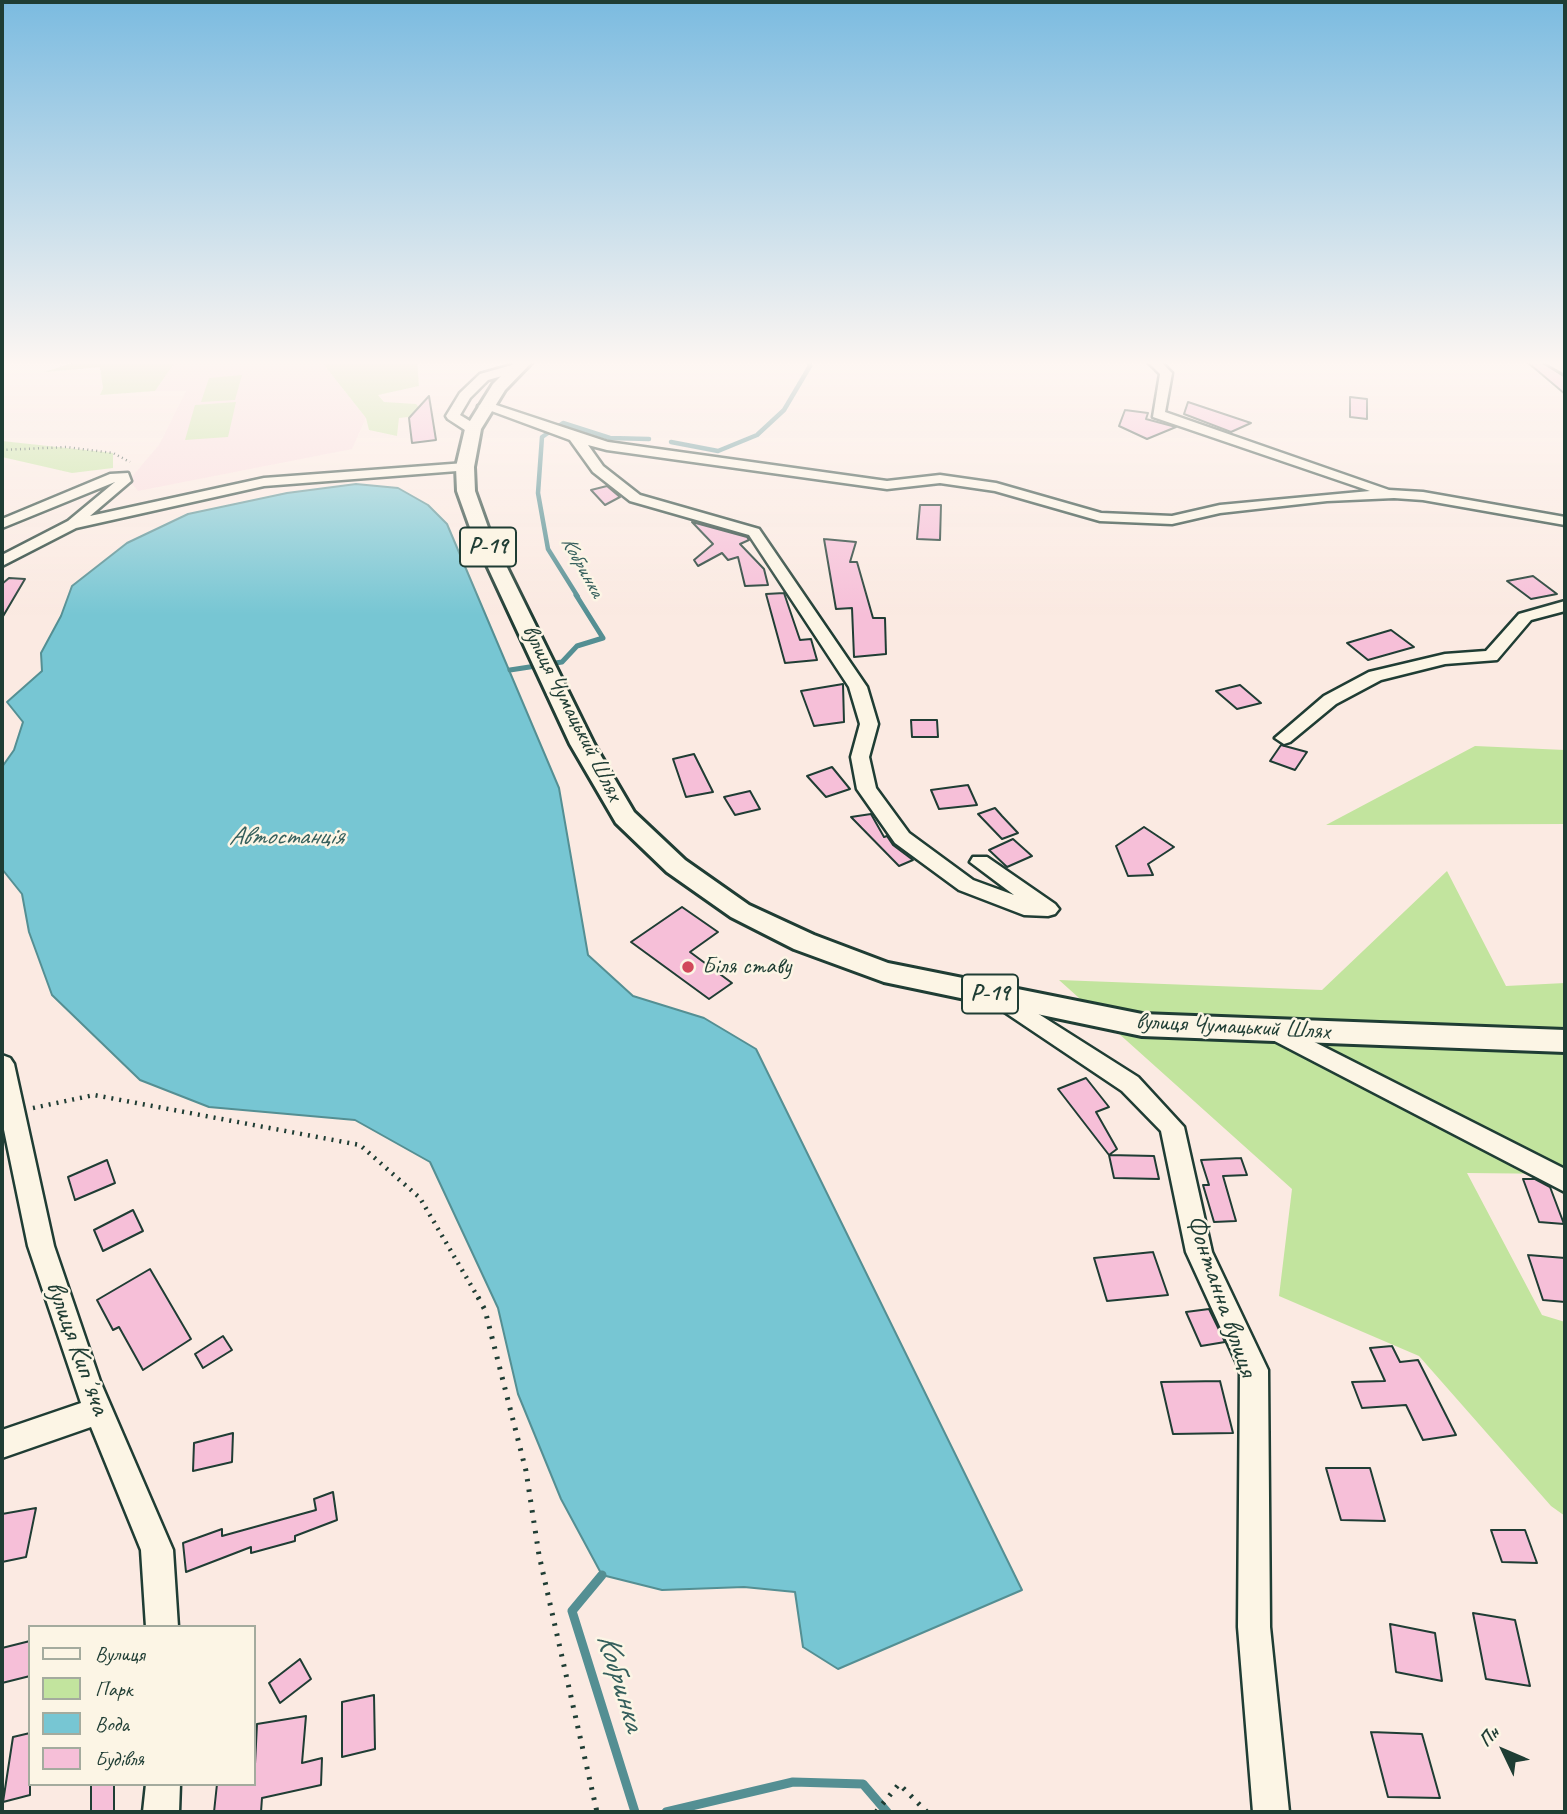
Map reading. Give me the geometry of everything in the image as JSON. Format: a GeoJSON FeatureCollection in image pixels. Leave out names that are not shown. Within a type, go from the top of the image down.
{"type":"FeatureCollection","features":[{"type":"Feature","properties":{"kind":"main road","name":"вулиця Чумацький Шлях"},"geometry":{"type":"LineString","coordinates":[[469,446],[465,467],[466,491],[481,533],[582,744],[625,817],[676,866],[740,911],[804,942],[884,972],[1142,1025],[1565,1041]]}},
{"type":"Feature","properties":{"kind":"street"},"geometry":{"type":"LineString","coordinates":[[581,446],[598,469],[635,498],[754,533],[858,687],[869,724],[860,757],[867,789],[902,838],[966,885],[1031,910],[1048,909],[980,862]]}},
{"type":"Feature","properties":{"kind":"street"},"geometry":{"type":"LineString","coordinates":[[606,446],[887,485],[940,479],[996,486],[1100,517],[1172,520],[1247,506],[1327,497],[1394,494],[1423,496],[1565,521]]}},
{"type":"Feature","properties":{"kind":"street"},"geometry":{"type":"LineString","coordinates":[[1251,446],[1394,494]]}},
{"type":"Feature","properties":{"kind":"street"},"geometry":{"type":"LineString","coordinates":[[2,561],[71,525],[264,482],[465,467]]}},
{"type":"Feature","properties":{"kind":"street"},"geometry":{"type":"LineString","coordinates":[[2,524],[110,478],[123,476],[124,481],[2,578]]}},
{"type":"Feature","properties":{"kind":"street"},"geometry":{"type":"LineString","coordinates":[[1284,738],[1330,700],[1375,676],[1446,659],[1491,656],[1525,617],[1565,606]]}},
{"type":"Feature","properties":{"kind":"street","name":"Фонтанна вулиця"},"geometry":{"type":"LineString","coordinates":[[996,995],[1130,1084],[1172,1127],[1199,1252],[1254,1370],[1254,1627],[1271,1812]]}},
{"type":"Feature","properties":{"kind":"street"},"geometry":{"type":"LineString","coordinates":[[1273,1030],[1565,1181]]}},
{"type":"Feature","properties":{"kind":"street","name":"вулиця Кипʼяча"},"geometry":{"type":"LineString","coordinates":[[2,1064],[41,1247],[98,1412],[157,1550],[162,1625]]}},
{"type":"Feature","properties":{"kind":"street"},"geometry":{"type":"LineString","coordinates":[[2,1444],[98,1412]]}},
{"type":"Feature","properties":{"kind":"street"},"geometry":{"type":"LineString","coordinates":[[161,1812],[163,1786]]}},
{"type":"Feature","properties":{"kind":"path"},"geometry":{"type":"LineString","coordinates":[[2,450],[65,447],[113,453],[133,464],[123,476]]}},
{"type":"Feature","properties":{"kind":"path"},"geometry":{"type":"LineString","coordinates":[[12,1113],[94,1095],[360,1145],[420,1198],[485,1310],[526,1471],[539,1555],[597,1812]]}},
{"type":"Feature","properties":{"kind":"path"},"geometry":{"type":"LineString","coordinates":[[876,1812],[899,1784],[927,1812]]}},
{"type":"Feature","properties":{"kind":"shaded area"},"geometry":{"type":"Polygon","coordinates":[[[158,446],[354,446],[352,449],[138,491],[129,480],[158,446]]]}},
{"type":"Feature","properties":{"kind":"green space"},"geometry":{"type":"Polygon","coordinates":[[[2,446],[45,446],[113,453],[113,468],[72,473],[2,457],[2,446]]]}},
{"type":"Feature","properties":{"kind":"green space"},"geometry":{"type":"Polygon","coordinates":[[[1475,746],[1565,750],[1565,824],[1326,825],[1475,746]]]}},
{"type":"Feature","properties":{"kind":"green space"},"geometry":{"type":"Polygon","coordinates":[[[1447,871],[1506,986],[1565,983],[1565,1174],[1467,1173],[1542,1315],[1565,1322],[1565,1516],[1551,1506],[1419,1356],[1279,1296],[1292,1189],[1059,980],[1322,990],[1447,871]]]}},
{"type":"Feature","properties":{"kind":"water","name":"Автостанція"},"geometry":{"type":"Polygon","coordinates":[[[356,484],[398,488],[428,505],[447,524],[559,788],[588,955],[633,996],[704,1018],[756,1049],[1022,1590],[838,1669],[803,1647],[795,1592],[744,1587],[662,1590],[602,1575],[561,1499],[518,1394],[498,1308],[430,1162],[355,1120],[209,1107],[140,1080],[52,995],[29,932],[22,894],[2,869],[2,767],[14,750],[23,722],[7,702],[42,671],[41,653],[61,616],[72,586],[127,543],[188,514],[287,493],[356,484]]]}},
{"type":"Feature","properties":{"kind":"building"},"geometry":{"type":"Polygon","coordinates":[[[607,486],[620,497],[605,505],[591,490],[607,486]]]}},
{"type":"Feature","properties":{"kind":"building"},"geometry":{"type":"Polygon","coordinates":[[[920,505],[941,505],[940,540],[917,539],[920,505]]]}},
{"type":"Feature","properties":{"kind":"building"},"geometry":{"type":"Polygon","coordinates":[[[692,522],[747,537],[749,540],[740,544],[764,569],[768,585],[745,586],[738,557],[728,560],[722,553],[698,566],[694,560],[713,544],[692,522]]]}},
{"type":"Feature","properties":{"kind":"building"},"geometry":{"type":"Polygon","coordinates":[[[824,539],[856,542],[850,562],[857,562],[873,618],[885,618],[886,654],[854,657],[852,608],[836,609],[824,539]]]}},
{"type":"Feature","properties":{"kind":"building"},"geometry":{"type":"Polygon","coordinates":[[[1533,576],[1557,594],[1531,599],[1507,581],[1533,576]]]}},
{"type":"Feature","properties":{"kind":"building"},"geometry":{"type":"Polygon","coordinates":[[[9,578],[25,579],[2,618],[2,584],[9,578]]]}},
{"type":"Feature","properties":{"kind":"building"},"geometry":{"type":"Polygon","coordinates":[[[784,593],[800,640],[811,639],[817,660],[785,663],[766,594],[784,593]]]}},
{"type":"Feature","properties":{"kind":"building"},"geometry":{"type":"Polygon","coordinates":[[[1391,630],[1414,647],[1368,660],[1347,643],[1391,630]]]}},
{"type":"Feature","properties":{"kind":"building"},"geometry":{"type":"Polygon","coordinates":[[[843,684],[844,722],[814,726],[801,691],[843,684]]]}},
{"type":"Feature","properties":{"kind":"building"},"geometry":{"type":"Polygon","coordinates":[[[1240,685],[1261,703],[1237,709],[1216,691],[1240,685]]]}},
{"type":"Feature","properties":{"kind":"building"},"geometry":{"type":"Polygon","coordinates":[[[911,720],[937,720],[938,737],[912,737],[911,720]]]}},
{"type":"Feature","properties":{"kind":"building"},"geometry":{"type":"Polygon","coordinates":[[[1281,745],[1307,752],[1295,770],[1270,761],[1281,745]]]}},
{"type":"Feature","properties":{"kind":"building"},"geometry":{"type":"Polygon","coordinates":[[[694,754],[713,792],[686,797],[673,759],[694,754]]]}},
{"type":"Feature","properties":{"kind":"building"},"geometry":{"type":"Polygon","coordinates":[[[832,767],[850,789],[826,797],[807,776],[832,767]]]}},
{"type":"Feature","properties":{"kind":"building"},"geometry":{"type":"Polygon","coordinates":[[[968,785],[977,805],[939,809],[931,790],[968,785]]]}},
{"type":"Feature","properties":{"kind":"building"},"geometry":{"type":"Polygon","coordinates":[[[750,791],[760,809],[735,815],[724,797],[750,791]]]}},
{"type":"Feature","properties":{"kind":"building"},"geometry":{"type":"Polygon","coordinates":[[[995,808],[1018,833],[1002,839],[978,814],[995,808]]]}},
{"type":"Feature","properties":{"kind":"building"},"geometry":{"type":"Polygon","coordinates":[[[871,814],[884,837],[887,836],[893,845],[913,860],[899,866],[851,817],[871,814]]]}},
{"type":"Feature","properties":{"kind":"building"},"geometry":{"type":"Polygon","coordinates":[[[1144,827],[1174,847],[1148,864],[1153,875],[1128,876],[1116,846],[1144,827]]]}},
{"type":"Feature","properties":{"kind":"building"},"geometry":{"type":"Polygon","coordinates":[[[1013,839],[1032,856],[1007,867],[989,850],[1013,839]]]}},
{"type":"Feature","properties":{"kind":"building","name":"Біля ставу"},"geometry":{"type":"Polygon","coordinates":[[[682,907],[718,932],[690,952],[732,983],[709,999],[631,942],[682,907]]]}},
{"type":"Feature","properties":{"kind":"building"},"geometry":{"type":"Polygon","coordinates":[[[1086,1078],[1109,1107],[1096,1112],[1117,1149],[1109,1155],[1058,1089],[1086,1078]]]}},
{"type":"Feature","properties":{"kind":"building"},"geometry":{"type":"Polygon","coordinates":[[[1109,1155],[1154,1156],[1159,1179],[1114,1178],[1109,1155]]]}},
{"type":"Feature","properties":{"kind":"building"},"geometry":{"type":"Polygon","coordinates":[[[1241,1158],[1247,1175],[1223,1176],[1236,1221],[1214,1222],[1203,1185],[1209,1185],[1201,1160],[1241,1158]]]}},
{"type":"Feature","properties":{"kind":"building"},"geometry":{"type":"Polygon","coordinates":[[[107,1160],[115,1183],[75,1200],[68,1177],[107,1160]]]}},
{"type":"Feature","properties":{"kind":"building"},"geometry":{"type":"Polygon","coordinates":[[[1523,1179],[1535,1179],[1550,1187],[1564,1224],[1539,1222],[1523,1179]]]}},
{"type":"Feature","properties":{"kind":"building"},"geometry":{"type":"Polygon","coordinates":[[[133,1210],[143,1231],[103,1251],[94,1230],[133,1210]]]}},
{"type":"Feature","properties":{"kind":"building"},"geometry":{"type":"Polygon","coordinates":[[[1153,1252],[1168,1295],[1107,1301],[1094,1258],[1153,1252]]]}},
{"type":"Feature","properties":{"kind":"building"},"geometry":{"type":"Polygon","coordinates":[[[1528,1255],[1565,1258],[1565,1302],[1543,1300],[1528,1255]]]}},
{"type":"Feature","properties":{"kind":"building"},"geometry":{"type":"Polygon","coordinates":[[[150,1269],[191,1339],[143,1370],[119,1327],[113,1330],[97,1300],[150,1269]]]}},
{"type":"Feature","properties":{"kind":"building"},"geometry":{"type":"Polygon","coordinates":[[[1209,1309],[1225,1342],[1201,1346],[1186,1312],[1209,1309]]]}},
{"type":"Feature","properties":{"kind":"building"},"geometry":{"type":"Polygon","coordinates":[[[223,1336],[232,1350],[203,1368],[195,1354],[223,1336]]]}},
{"type":"Feature","properties":{"kind":"building"},"geometry":{"type":"Polygon","coordinates":[[[1392,1346],[1400,1362],[1418,1360],[1456,1435],[1423,1440],[1406,1405],[1362,1408],[1352,1382],[1385,1381],[1370,1348],[1392,1346]]]}},
{"type":"Feature","properties":{"kind":"building"},"geometry":{"type":"Polygon","coordinates":[[[1220,1381],[1233,1433],[1173,1434],[1161,1382],[1220,1381]]]}},
{"type":"Feature","properties":{"kind":"building"},"geometry":{"type":"Polygon","coordinates":[[[233,1433],[232,1462],[193,1471],[194,1443],[233,1433]]]}},
{"type":"Feature","properties":{"kind":"building"},"geometry":{"type":"Polygon","coordinates":[[[1326,1468],[1370,1468],[1385,1521],[1341,1520],[1326,1468]]]}},
{"type":"Feature","properties":{"kind":"building"},"geometry":{"type":"Polygon","coordinates":[[[333,1492],[337,1520],[295,1536],[295,1541],[251,1553],[251,1547],[186,1572],[183,1543],[222,1529],[222,1536],[316,1510],[314,1499],[333,1492]]]}},
{"type":"Feature","properties":{"kind":"building"},"geometry":{"type":"Polygon","coordinates":[[[36,1508],[26,1557],[2,1562],[2,1514],[36,1508]]]}},
{"type":"Feature","properties":{"kind":"building"},"geometry":{"type":"Polygon","coordinates":[[[1491,1530],[1525,1530],[1537,1563],[1502,1562],[1491,1530]]]}},
{"type":"Feature","properties":{"kind":"building"},"geometry":{"type":"Polygon","coordinates":[[[1473,1613],[1515,1620],[1530,1686],[1486,1679],[1473,1613]]]}},
{"type":"Feature","properties":{"kind":"building"},"geometry":{"type":"Polygon","coordinates":[[[1390,1624],[1435,1633],[1442,1681],[1396,1672],[1390,1624]]]}},
{"type":"Feature","properties":{"kind":"building"},"geometry":{"type":"Polygon","coordinates":[[[28,1642],[28,1676],[2,1683],[2,1648],[28,1642]]]}},
{"type":"Feature","properties":{"kind":"building"},"geometry":{"type":"Polygon","coordinates":[[[300,1659],[311,1679],[280,1703],[269,1683],[300,1659]]]}},
{"type":"Feature","properties":{"kind":"building"},"geometry":{"type":"Polygon","coordinates":[[[374,1695],[375,1749],[342,1757],[342,1702],[374,1695]]]}},
{"type":"Feature","properties":{"kind":"building"},"geometry":{"type":"Polygon","coordinates":[[[306,1716],[302,1763],[322,1758],[321,1785],[262,1798],[261,1812],[214,1812],[217,1786],[256,1786],[257,1724],[306,1716]]]}},
{"type":"Feature","properties":{"kind":"building"},"geometry":{"type":"Polygon","coordinates":[[[1371,1732],[1422,1734],[1440,1798],[1388,1797],[1371,1732]]]}},
{"type":"Feature","properties":{"kind":"building"},"geometry":{"type":"Polygon","coordinates":[[[28,1733],[30,1795],[3,1802],[13,1737],[28,1733]]]}},
{"type":"Feature","properties":{"kind":"building"},"geometry":{"type":"Polygon","coordinates":[[[91,1786],[114,1786],[114,1812],[91,1812],[91,1786]]]}},
{"type":"Feature","properties":{"kind":"waterway","name":"Кобринка"},"geometry":{"type":"LineString","coordinates":[[541,446],[538,493],[548,549],[578,597]]}},
{"type":"Feature","properties":{"kind":"waterway","name":"Кобринка"},"geometry":{"type":"LineString","coordinates":[[690,446],[718,451],[731,446]]}},
{"type":"Feature","properties":{"kind":"waterway","name":"Кобринка"},"geometry":{"type":"LineString","coordinates":[[510,670],[562,662],[577,646],[603,638],[576,595]]}},
{"type":"Feature","properties":{"kind":"waterway","name":"Кобринка"},"geometry":{"type":"LineString","coordinates":[[602,1575],[572,1611],[635,1812]]}},
{"type":"Feature","properties":{"kind":"waterway","name":"Кобринка"},"geometry":{"type":"LineString","coordinates":[[666,1812],[793,1782],[863,1784],[887,1812]]}},
{"type":"Feature","properties":{"kind":"place","name":"Біля ставу"},"geometry":{"type":"Point","coordinates":[688,967]}}]}
